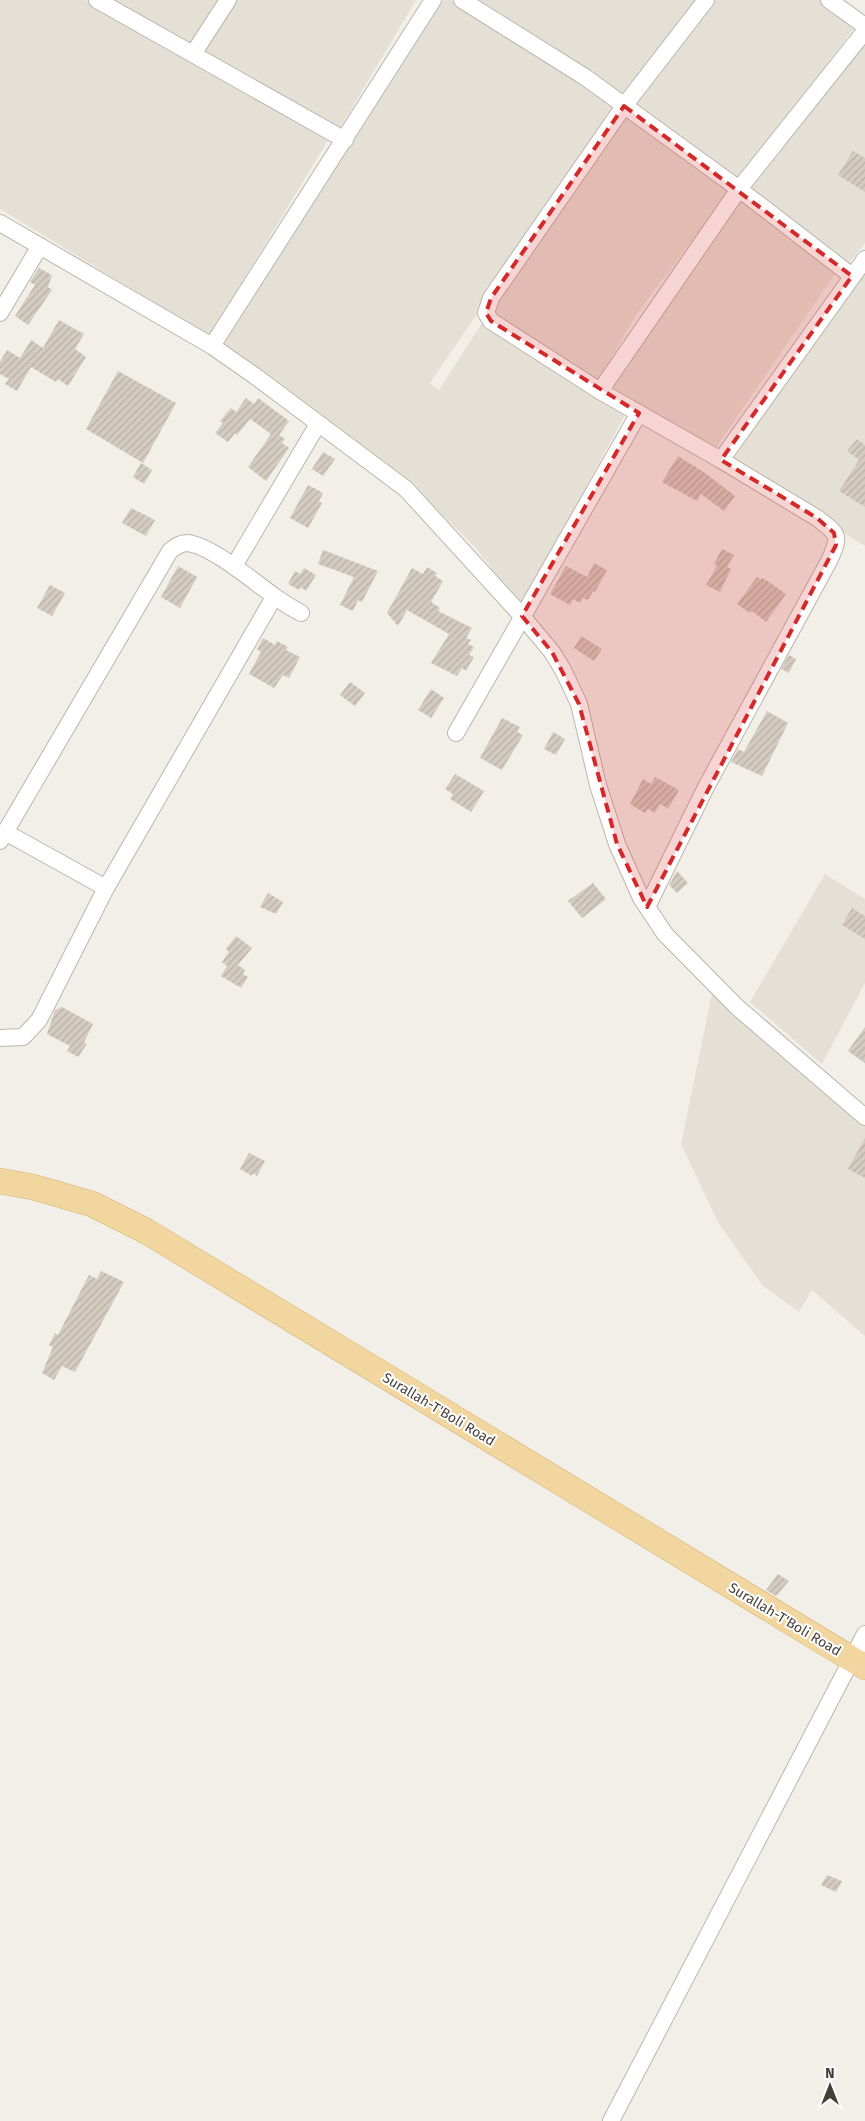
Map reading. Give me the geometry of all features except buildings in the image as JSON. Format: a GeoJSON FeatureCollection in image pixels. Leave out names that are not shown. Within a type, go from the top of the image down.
{"type":"FeatureCollection","features":[{"type":"Feature","properties":{"kind":"main road","name":"Surallah-T'Boli Road"},"geometry":{"type":"LineString","coordinates":[[0,1181],[33,1187],[92,1204],[146,1231],[858,1663]]}},
{"type":"Feature","properties":{"kind":"street"},"geometry":{"type":"LineString","coordinates":[[97,0],[345,140]]}},
{"type":"Feature","properties":{"kind":"street"},"geometry":{"type":"LineString","coordinates":[[194,54],[228,0]]}},
{"type":"Feature","properties":{"kind":"street"},"geometry":{"type":"LineString","coordinates":[[212,346],[433,0]]}},
{"type":"Feature","properties":{"kind":"street"},"geometry":{"type":"LineString","coordinates":[[462,0],[545,52],[624,106],[739,189],[852,276]]}},
{"type":"Feature","properties":{"kind":"street"},"geometry":{"type":"LineString","coordinates":[[647,907],[706,787],[837,542],[831,529],[817,518],[721,460],[600,391],[491,321],[486,313],[491,298],[624,106],[706,0]]}},
{"type":"Feature","properties":{"kind":"street"},"geometry":{"type":"LineString","coordinates":[[830,0],[865,26]]}},
{"type":"Feature","properties":{"kind":"street"},"geometry":{"type":"LineString","coordinates":[[600,391],[739,189],[865,31]]}},
{"type":"Feature","properties":{"kind":"street"},"geometry":{"type":"LineString","coordinates":[[0,222],[212,346],[406,489],[522,616],[552,652],[563,670],[578,704],[598,785],[617,844],[647,907],[665,934],[737,1007],[865,1117]]}},
{"type":"Feature","properties":{"kind":"street"},"geometry":{"type":"LineString","coordinates":[[0,313],[40,246]]}},
{"type":"Feature","properties":{"kind":"street"},"geometry":{"type":"LineString","coordinates":[[721,460],[865,259]]}},
{"type":"Feature","properties":{"kind":"street"},"geometry":{"type":"LineString","coordinates":[[456,733],[639,413]]}},
{"type":"Feature","properties":{"kind":"street"},"geometry":{"type":"LineString","coordinates":[[234,566],[318,424]]}},
{"type":"Feature","properties":{"kind":"street"},"geometry":{"type":"LineString","coordinates":[[106,888],[3,837],[170,551],[181,544],[195,544],[234,566],[274,597],[300,613]]}},
{"type":"Feature","properties":{"kind":"street"},"geometry":{"type":"LineString","coordinates":[[0,1038],[17,1039],[23,1037],[39,1020],[106,888],[274,597]]}},
{"type":"Feature","properties":{"kind":"street"},"geometry":{"type":"LineString","coordinates":[[611,2121],[858,1663],[865,1634]]}},
{"type":"Feature","properties":{"kind":"highlighted area"},"geometry":{"type":"Polygon","coordinates":[[[624,106],[852,276],[721,460],[817,518],[834,533],[836,545],[647,907],[617,844],[579,704],[552,652],[522,616],[639,413],[491,321],[486,313],[491,298],[624,106]]]}},
{"type":"Feature","properties":{"kind":"shaded area"},"geometry":{"type":"Polygon","coordinates":[[[0,0],[85,0],[328,140],[210,336],[0,209],[0,0]]]}},
{"type":"Feature","properties":{"kind":"shaded area"},"geometry":{"type":"Polygon","coordinates":[[[113,0],[222,0],[193,46],[113,0]]]}},
{"type":"Feature","properties":{"kind":"shaded area"},"geometry":{"type":"Polygon","coordinates":[[[236,0],[416,0],[340,128],[202,52],[236,0]]]}},
{"type":"Feature","properties":{"kind":"shaded area"},"geometry":{"type":"Polygon","coordinates":[[[432,0],[451,0],[567,68],[618,107],[430,383],[439,390],[484,320],[627,411],[522,607],[475,547],[410,483],[322,416],[222,346],[432,0]]]}},
{"type":"Feature","properties":{"kind":"shaded area"},"geometry":{"type":"Polygon","coordinates":[[[474,0],[700,0],[624,100],[573,60],[474,0]]]}},
{"type":"Feature","properties":{"kind":"shaded area"},"geometry":{"type":"Polygon","coordinates":[[[711,0],[825,0],[858,23],[738,183],[630,105],[711,0]]]}},
{"type":"Feature","properties":{"kind":"shaded area"},"geometry":{"type":"Polygon","coordinates":[[[865,26],[865,243],[847,265],[747,187],[865,26]]]}},
{"type":"Feature","properties":{"kind":"shaded area"},"geometry":{"type":"Polygon","coordinates":[[[625,111],[731,190],[637,313],[598,381],[484,314],[625,111]]]}},
{"type":"Feature","properties":{"kind":"shaded area"},"geometry":{"type":"Polygon","coordinates":[[[742,198],[836,272],[713,452],[606,386],[742,198]]]}},
{"type":"Feature","properties":{"kind":"shaded area"},"geometry":{"type":"Polygon","coordinates":[[[865,262],[865,546],[724,457],[865,262]]]}},
{"type":"Feature","properties":{"kind":"shaded area"},"geometry":{"type":"Polygon","coordinates":[[[825,874],[865,899],[865,983],[822,1064],[750,1002],[825,874]]]}},
{"type":"Feature","properties":{"kind":"shaded area"},"geometry":{"type":"Polygon","coordinates":[[[713,989],[865,1116],[865,1336],[812,1290],[799,1312],[763,1286],[718,1222],[681,1144],[713,989]]]}}]}
